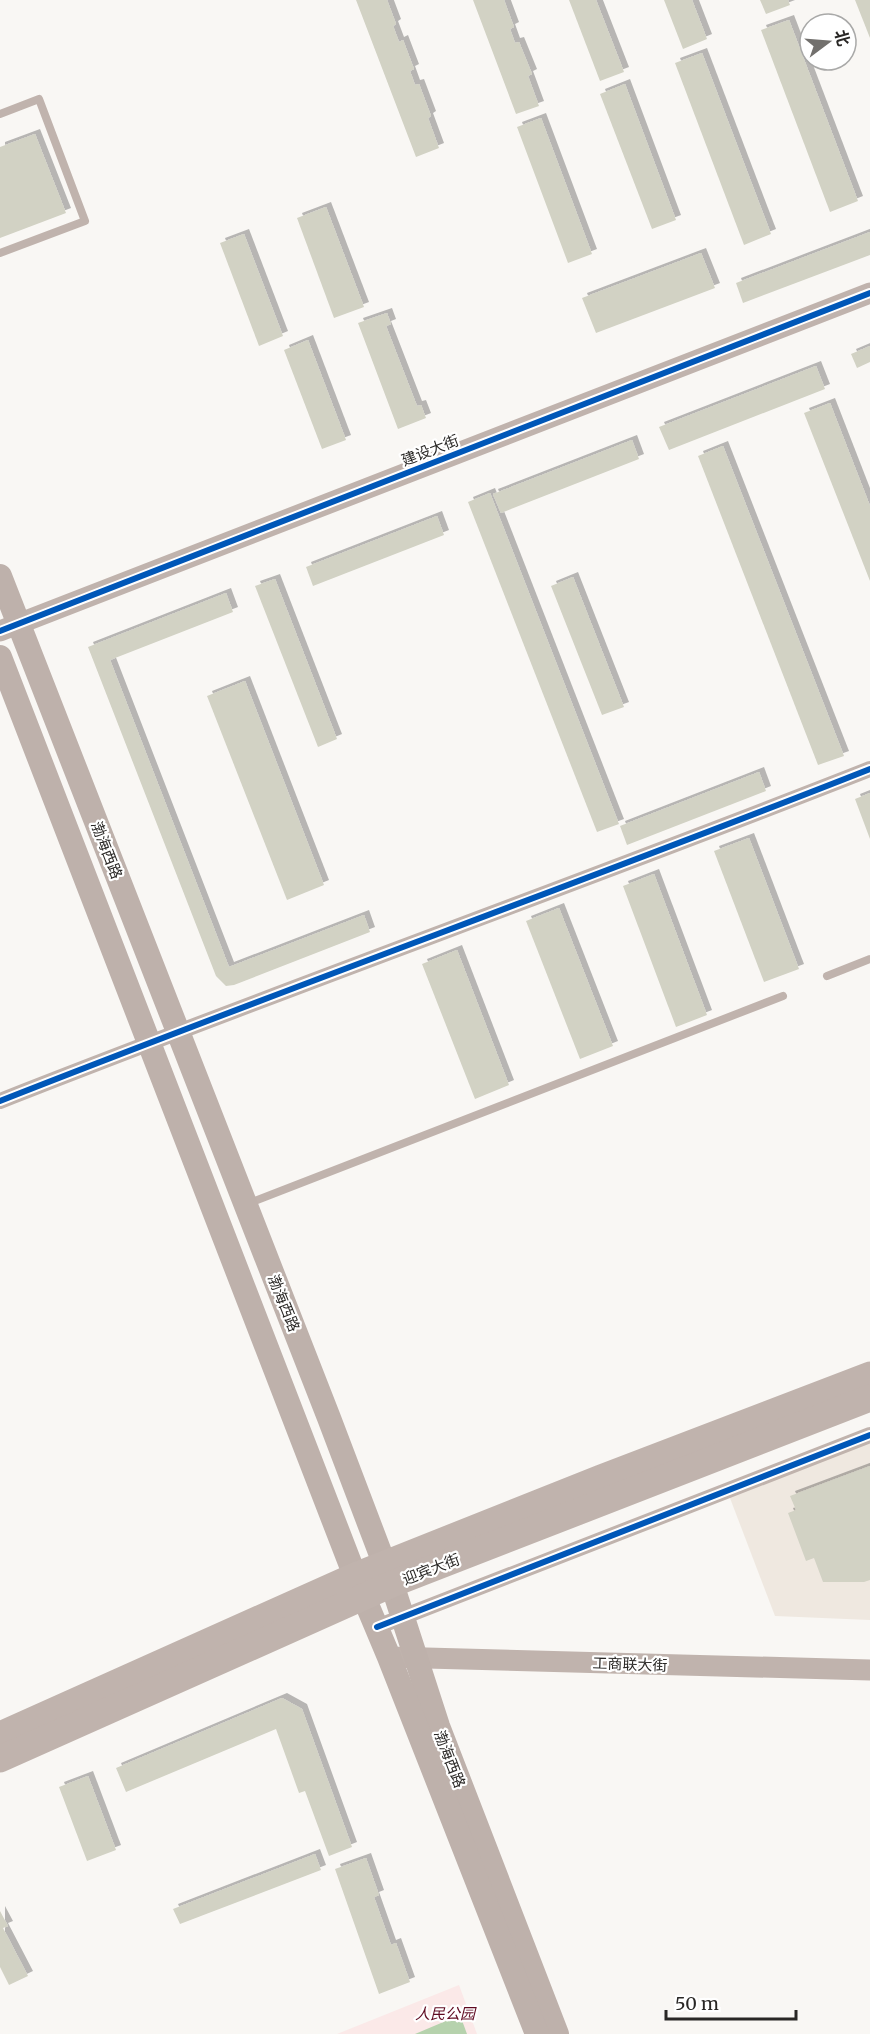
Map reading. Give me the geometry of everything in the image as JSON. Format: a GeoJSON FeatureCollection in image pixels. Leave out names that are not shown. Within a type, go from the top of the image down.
{"type":"FeatureCollection","features":[{"type":"Feature","properties":{"kind":"main road","name":"渤海西路"},"geometry":{"type":"LineString","coordinates":[[0,576],[9,627],[178,1032],[388,1574],[438,1726],[557,2034]]}},
{"type":"Feature","properties":{"kind":"main road","name":"渤海西路"},"geometry":{"type":"LineString","coordinates":[[0,657],[359,1587],[389,1657],[537,2034]]}},
{"type":"Feature","properties":{"kind":"main road","name":"迎宾大街"},"geometry":{"type":"LineString","coordinates":[[0,1759],[388,1574],[870,1375]]}},
{"type":"Feature","properties":{"kind":"main road","name":"迎宾大街"},"geometry":{"type":"LineString","coordinates":[[388,1574],[870,1398]]}},
{"type":"Feature","properties":{"kind":"main road","name":"迎宾大街"},"geometry":{"type":"LineString","coordinates":[[0,1735],[359,1587]]}},
{"type":"Feature","properties":{"kind":"street","name":"建设大街"},"geometry":{"type":"LineString","coordinates":[[9,627],[870,293]]}},
{"type":"Feature","properties":{"kind":"street"},"geometry":{"type":"LineString","coordinates":[[0,1101],[870,769]]}},
{"type":"Feature","properties":{"kind":"street"},"geometry":{"type":"LineString","coordinates":[[377,1628],[870,1435]]}},
{"type":"Feature","properties":{"kind":"street","name":"工商联大街"},"geometry":{"type":"LineString","coordinates":[[389,1657],[870,1670]]}},
{"type":"Feature","properties":{"kind":"lane"},"geometry":{"type":"LineString","coordinates":[[0,114],[39,99],[85,221],[0,253]]}},
{"type":"Feature","properties":{"kind":"lane"},"geometry":{"type":"LineString","coordinates":[[826,976],[870,959]]}},
{"type":"Feature","properties":{"kind":"lane"},"geometry":{"type":"LineString","coordinates":[[245,1205],[783,996]]}},
{"type":"Feature","properties":{"kind":"shaded area"},"geometry":{"type":"Polygon","coordinates":[[[870,1431],[870,1620],[775,1616],[725,1485],[870,1431]]]}},
{"type":"Feature","properties":{"kind":"shaded area"},"geometry":{"type":"Polygon","coordinates":[[[460,2015],[467,2034],[415,2034],[460,2015]]]}},
{"type":"Feature","properties":{"kind":"green space","name":"人民公园"},"geometry":{"type":"Polygon","coordinates":[[[459,1985],[477,2034],[337,2034],[459,1985]]]}},
{"type":"Feature","properties":{"kind":"building"},"geometry":{"type":"Polygon","coordinates":[[[356,0],[387,0],[396,24],[393,26],[399,42],[403,40],[414,69],[410,71],[415,85],[419,84],[431,116],[428,118],[439,148],[416,157],[356,0]]]}},
{"type":"Feature","properties":{"kind":"building"},"geometry":{"type":"Polygon","coordinates":[[[473,0],[504,0],[514,27],[510,29],[515,43],[519,42],[532,74],[528,76],[539,106],[516,114],[473,0]]]}},
{"type":"Feature","properties":{"kind":"building"},"geometry":{"type":"Polygon","coordinates":[[[569,0],[596,0],[624,72],[600,81],[569,0]]]}},
{"type":"Feature","properties":{"kind":"building"},"geometry":{"type":"Polygon","coordinates":[[[664,0],[692,0],[707,39],[683,49],[664,0]]]}},
{"type":"Feature","properties":{"kind":"building"},"geometry":{"type":"Polygon","coordinates":[[[760,0],[788,0],[790,5],[766,14],[760,0]]]}},
{"type":"Feature","properties":{"kind":"building"},"geometry":{"type":"Polygon","coordinates":[[[855,0],[870,0],[870,38],[855,0]]]}},
{"type":"Feature","properties":{"kind":"building"},"geometry":{"type":"Polygon","coordinates":[[[789,20],[798,44],[798,72],[809,72],[858,201],[830,212],[761,30],[789,20]]]}},
{"type":"Feature","properties":{"kind":"building"},"geometry":{"type":"Polygon","coordinates":[[[702,53],[771,234],[744,245],[675,63],[702,53]]]}},
{"type":"Feature","properties":{"kind":"building"},"geometry":{"type":"Polygon","coordinates":[[[625,84],[676,220],[652,229],[600,94],[625,84]]]}},
{"type":"Feature","properties":{"kind":"building"},"geometry":{"type":"Polygon","coordinates":[[[541,118],[592,254],[568,263],[517,127],[541,118]]]}},
{"type":"Feature","properties":{"kind":"building"},"geometry":{"type":"Polygon","coordinates":[[[35,134],[66,213],[0,238],[0,147],[35,134]]]}},
{"type":"Feature","properties":{"kind":"building"},"geometry":{"type":"Polygon","coordinates":[[[326,207],[364,307],[334,318],[297,218],[326,207]]]}},
{"type":"Feature","properties":{"kind":"building"},"geometry":{"type":"Polygon","coordinates":[[[870,232],[870,255],[743,303],[736,283],[870,232]]]}},
{"type":"Feature","properties":{"kind":"building"},"geometry":{"type":"Polygon","coordinates":[[[244,234],[283,336],[259,346],[220,243],[244,234]]]}},
{"type":"Feature","properties":{"kind":"building"},"geometry":{"type":"Polygon","coordinates":[[[701,253],[715,288],[596,333],[582,298],[701,253]]]}},
{"type":"Feature","properties":{"kind":"building"},"geometry":{"type":"Polygon","coordinates":[[[387,313],[391,324],[386,326],[417,406],[421,405],[426,418],[398,429],[358,323],[387,313]]]}},
{"type":"Feature","properties":{"kind":"building"},"geometry":{"type":"Polygon","coordinates":[[[308,340],[346,440],[322,449],[284,350],[308,340]]]}},
{"type":"Feature","properties":{"kind":"building"},"geometry":{"type":"Polygon","coordinates":[[[870,346],[870,362],[857,368],[851,354],[870,346]]]}},
{"type":"Feature","properties":{"kind":"building"},"geometry":{"type":"Polygon","coordinates":[[[816,366],[825,389],[669,450],[659,427],[816,366]]]}},
{"type":"Feature","properties":{"kind":"building"},"geometry":{"type":"Polygon","coordinates":[[[830,403],[870,506],[870,581],[804,413],[830,403]]]}},
{"type":"Feature","properties":{"kind":"building"},"geometry":{"type":"Polygon","coordinates":[[[632,440],[639,459],[501,513],[493,494],[632,440]]]}},
{"type":"Feature","properties":{"kind":"building"},"geometry":{"type":"Polygon","coordinates":[[[723,446],[844,756],[818,765],[698,456],[723,446]]]}},
{"type":"Feature","properties":{"kind":"building"},"geometry":{"type":"Polygon","coordinates":[[[490,493],[619,824],[597,832],[468,502],[490,493]]]}},
{"type":"Feature","properties":{"kind":"building"},"geometry":{"type":"Polygon","coordinates":[[[437,516],[444,535],[313,586],[306,567],[437,516]]]}},
{"type":"Feature","properties":{"kind":"building"},"geometry":{"type":"Polygon","coordinates":[[[573,577],[624,707],[602,715],[551,586],[573,577]]]}},
{"type":"Feature","properties":{"kind":"building"},"geometry":{"type":"Polygon","coordinates":[[[275,579],[337,739],[318,747],[255,586],[275,579]]]}},
{"type":"Feature","properties":{"kind":"building"},"geometry":{"type":"Polygon","coordinates":[[[226,593],[233,612],[110,660],[229,967],[364,915],[370,932],[234,985],[226,986],[216,976],[88,647],[226,593]]]}},
{"type":"Feature","properties":{"kind":"building"},"geometry":{"type":"Polygon","coordinates":[[[245,681],[324,885],[287,900],[207,696],[245,681]]]}},
{"type":"Feature","properties":{"kind":"building"},"geometry":{"type":"Polygon","coordinates":[[[759,772],[766,791],[627,845],[620,826],[759,772]]]}},
{"type":"Feature","properties":{"kind":"building"},"geometry":{"type":"Polygon","coordinates":[[[870,793],[870,839],[855,799],[870,793]]]}},
{"type":"Feature","properties":{"kind":"building"},"geometry":{"type":"Polygon","coordinates":[[[749,838],[799,969],[764,982],[714,851],[749,838]]]}},
{"type":"Feature","properties":{"kind":"building"},"geometry":{"type":"Polygon","coordinates":[[[654,874],[707,1015],[676,1027],[623,886],[654,874]]]}},
{"type":"Feature","properties":{"kind":"building"},"geometry":{"type":"Polygon","coordinates":[[[559,908],[613,1046],[580,1059],[526,921],[559,908]]]}},
{"type":"Feature","properties":{"kind":"building"},"geometry":{"type":"Polygon","coordinates":[[[457,950],[509,1085],[475,1099],[422,964],[457,950]]]}},
{"type":"Feature","properties":{"kind":"building"},"geometry":{"type":"Polygon","coordinates":[[[870,1466],[870,1580],[823,1582],[814,1558],[806,1561],[788,1513],[796,1510],[790,1496],[870,1466]]]}},
{"type":"Feature","properties":{"kind":"building"},"geometry":{"type":"Polygon","coordinates":[[[282,1698],[302,1709],[352,1847],[329,1856],[305,1791],[299,1793],[276,1729],[126,1792],[116,1768],[282,1698]]]}},
{"type":"Feature","properties":{"kind":"building"},"geometry":{"type":"Polygon","coordinates":[[[88,1776],[116,1850],[87,1861],[59,1787],[88,1776]]]}},
{"type":"Feature","properties":{"kind":"building"},"geometry":{"type":"Polygon","coordinates":[[[315,1854],[321,1870],[180,1924],[173,1909],[315,1854]]]}},
{"type":"Feature","properties":{"kind":"building"},"geometry":{"type":"Polygon","coordinates":[[[366,1858],[379,1895],[374,1897],[391,1945],[396,1943],[410,1982],[379,1994],[335,1869],[366,1858]]]}},
{"type":"Feature","properties":{"kind":"building"},"geometry":{"type":"Polygon","coordinates":[[[0,1911],[8,1926],[3,1928],[28,1976],[9,1985],[0,1967],[0,1911]]]}},
{"type":"Feature","properties":{"kind":"cycle path"},"geometry":{"type":"LineString","coordinates":[[0,631],[870,293]]}},
{"type":"Feature","properties":{"kind":"cycle path"},"geometry":{"type":"LineString","coordinates":[[0,1101],[870,769]]}},
{"type":"Feature","properties":{"kind":"cycle path"},"geometry":{"type":"LineString","coordinates":[[377,1627],[870,1435]]}}]}
